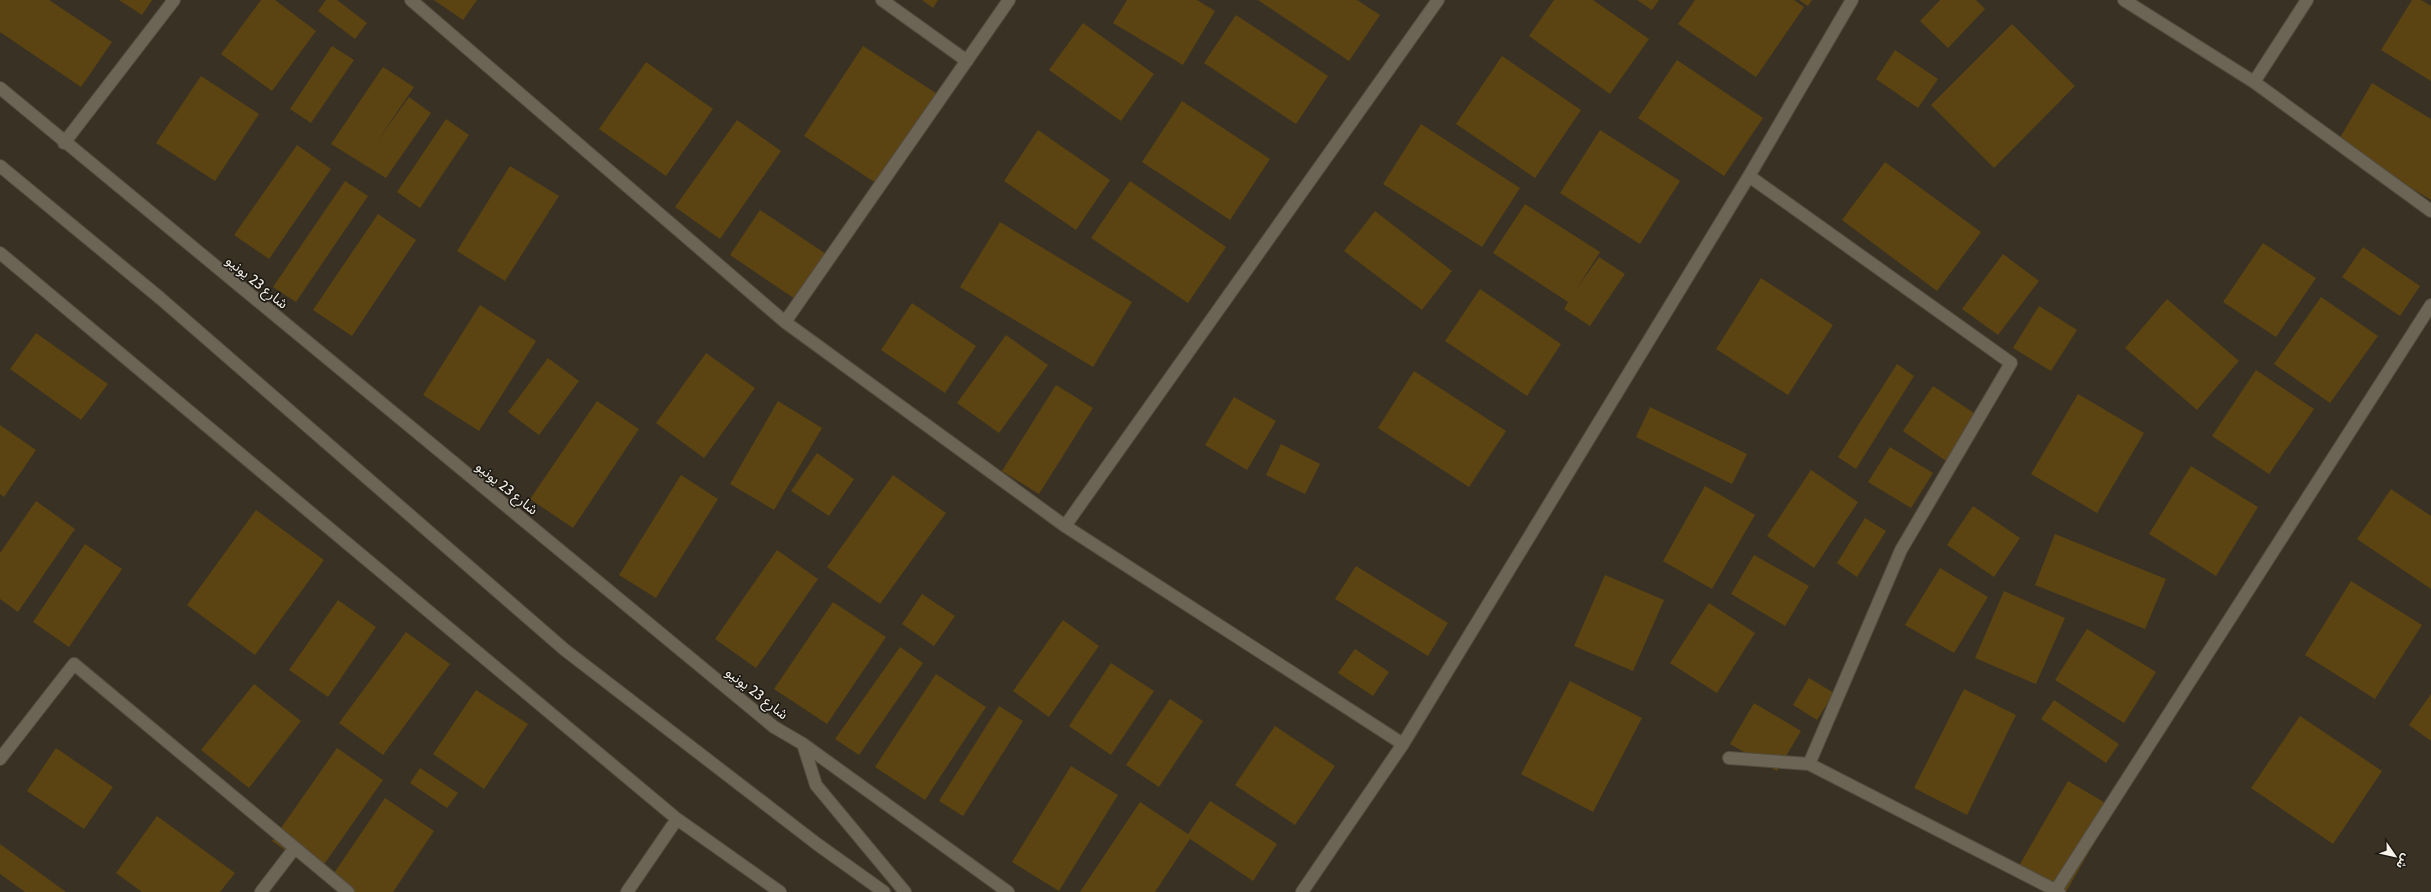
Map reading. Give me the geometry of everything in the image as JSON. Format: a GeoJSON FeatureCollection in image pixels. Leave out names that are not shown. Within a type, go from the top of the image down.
{"type":"FeatureCollection","features":[{"type":"Feature","properties":{"kind":"street"},"geometry":{"type":"LineString","coordinates":[[64,143],[174,0]]}},
{"type":"Feature","properties":{"kind":"street"},"geometry":{"type":"LineString","coordinates":[[410,0],[785,322],[1065,526],[1403,744]]}},
{"type":"Feature","properties":{"kind":"street"},"geometry":{"type":"LineString","coordinates":[[882,0],[966,61]]}},
{"type":"Feature","properties":{"kind":"street"},"geometry":{"type":"LineString","coordinates":[[785,322],[1009,0]]}},
{"type":"Feature","properties":{"kind":"street"},"geometry":{"type":"LineString","coordinates":[[1065,526],[1438,0]]}},
{"type":"Feature","properties":{"kind":"street"},"geometry":{"type":"LineString","coordinates":[[1302,892],[1403,744],[1749,176],[1852,0]]}},
{"type":"Feature","properties":{"kind":"street"},"geometry":{"type":"LineString","coordinates":[[2124,0],[2254,82],[2431,211]]}},
{"type":"Feature","properties":{"kind":"street"},"geometry":{"type":"LineString","coordinates":[[2254,82],[2307,0]]}},
{"type":"Feature","properties":{"kind":"street","name":"شارع 23 يونيو"},"geometry":{"type":"LineString","coordinates":[[0,88],[64,143],[774,727],[803,744],[1008,892]]}},
{"type":"Feature","properties":{"kind":"street"},"geometry":{"type":"LineString","coordinates":[[0,166],[160,298],[565,650],[817,844],[884,892]]}},
{"type":"Feature","properties":{"kind":"street"},"geometry":{"type":"LineString","coordinates":[[1749,176],[2011,363],[1901,550],[1809,764]]}},
{"type":"Feature","properties":{"kind":"street"},"geometry":{"type":"LineString","coordinates":[[1,255],[677,819],[780,892]]}},
{"type":"Feature","properties":{"kind":"street"},"geometry":{"type":"LineString","coordinates":[[1729,758],[1809,764],[2057,891],[2431,305]]}},
{"type":"Feature","properties":{"kind":"street"},"geometry":{"type":"LineString","coordinates":[[0,759],[74,664],[294,849],[348,892]]}},
{"type":"Feature","properties":{"kind":"street"},"geometry":{"type":"LineString","coordinates":[[803,744],[816,785],[905,892]]}},
{"type":"Feature","properties":{"kind":"street"},"geometry":{"type":"LineString","coordinates":[[627,892],[677,819]]}},
{"type":"Feature","properties":{"kind":"street"},"geometry":{"type":"LineString","coordinates":[[261,892],[294,849]]}},
{"type":"Feature","properties":{"kind":"building"},"geometry":{"type":"Polygon","coordinates":[[[0,0],[49,0],[112,42],[81,87],[0,32],[0,0]]]}},
{"type":"Feature","properties":{"kind":"building"},"geometry":{"type":"Polygon","coordinates":[[[119,0],[152,0],[142,15],[119,0]]]}},
{"type":"Feature","properties":{"kind":"building"},"geometry":{"type":"Polygon","coordinates":[[[261,0],[275,0],[316,31],[272,91],[221,54],[261,0]]]}},
{"type":"Feature","properties":{"kind":"building"},"geometry":{"type":"Polygon","coordinates":[[[326,0],[337,0],[367,23],[355,39],[318,11],[326,0]]]}},
{"type":"Feature","properties":{"kind":"building"},"geometry":{"type":"Polygon","coordinates":[[[434,0],[477,0],[463,20],[434,0]]]}},
{"type":"Feature","properties":{"kind":"building"},"geometry":{"type":"Polygon","coordinates":[[[922,0],[938,0],[933,8],[922,0]]]}},
{"type":"Feature","properties":{"kind":"building"},"geometry":{"type":"Polygon","coordinates":[[[1127,0],[1197,0],[1215,11],[1183,65],[1113,23],[1127,0]]]}},
{"type":"Feature","properties":{"kind":"building"},"geometry":{"type":"Polygon","coordinates":[[[1258,0],[1357,0],[1380,15],[1349,61],[1258,0]]]}},
{"type":"Feature","properties":{"kind":"building"},"geometry":{"type":"Polygon","coordinates":[[[1554,0],[1593,0],[1649,39],[1610,94],[1529,36],[1554,0]]]}},
{"type":"Feature","properties":{"kind":"building"},"geometry":{"type":"Polygon","coordinates":[[[1637,0],[1659,0],[1652,10],[1637,0]]]}},
{"type":"Feature","properties":{"kind":"building"},"geometry":{"type":"Polygon","coordinates":[[[1695,0],[1794,0],[1804,7],[1756,77],[1678,24],[1695,0]]]}},
{"type":"Feature","properties":{"kind":"building"},"geometry":{"type":"Polygon","coordinates":[[[1799,0],[1812,0],[1808,6],[1799,0]]]}},
{"type":"Feature","properties":{"kind":"building"},"geometry":{"type":"Polygon","coordinates":[[[1940,0],[1976,0],[1985,9],[1948,48],[1920,21],[1940,0]]]}},
{"type":"Feature","properties":{"kind":"building"},"geometry":{"type":"Polygon","coordinates":[[[2412,0],[2421,0],[2431,6],[2431,81],[2381,50],[2412,0]]]}},
{"type":"Feature","properties":{"kind":"building"},"geometry":{"type":"Polygon","coordinates":[[[1236,15],[1328,76],[1296,124],[1204,63],[1236,15]]]}},
{"type":"Feature","properties":{"kind":"building"},"geometry":{"type":"Polygon","coordinates":[[[1083,23],[1154,74],[1121,121],[1049,70],[1083,23]]]}},
{"type":"Feature","properties":{"kind":"building"},"geometry":{"type":"Polygon","coordinates":[[[2012,24],[2075,86],[1994,168],[1931,105],[2012,24]]]}},
{"type":"Feature","properties":{"kind":"building"},"geometry":{"type":"Polygon","coordinates":[[[332,46],[354,60],[311,123],[290,109],[332,46]]]}},
{"type":"Feature","properties":{"kind":"building"},"geometry":{"type":"Polygon","coordinates":[[[863,46],[942,97],[882,187],[804,136],[863,46]]]}},
{"type":"Feature","properties":{"kind":"building"},"geometry":{"type":"Polygon","coordinates":[[[1895,50],[1938,79],[1918,108],[1876,79],[1895,50]]]}},
{"type":"Feature","properties":{"kind":"building"},"geometry":{"type":"Polygon","coordinates":[[[1502,56],[1581,110],[1535,178],[1456,124],[1502,56]]]}},
{"type":"Feature","properties":{"kind":"building"},"geometry":{"type":"Polygon","coordinates":[[[1677,60],[1763,118],[1724,176],[1638,118],[1677,60]]]}},
{"type":"Feature","properties":{"kind":"building"},"geometry":{"type":"Polygon","coordinates":[[[646,62],[713,109],[666,176],[599,129],[646,62]]]}},
{"type":"Feature","properties":{"kind":"building"},"geometry":{"type":"Polygon","coordinates":[[[383,67],[414,87],[376,143],[409,97],[431,113],[386,178],[331,144],[383,67]]]}},
{"type":"Feature","properties":{"kind":"building"},"geometry":{"type":"Polygon","coordinates":[[[201,76],[259,114],[215,181],[156,143],[201,76]]]}},
{"type":"Feature","properties":{"kind":"building"},"geometry":{"type":"Polygon","coordinates":[[[2372,83],[2431,119],[2431,200],[2337,143],[2372,83]]]}},
{"type":"Feature","properties":{"kind":"building"},"geometry":{"type":"Polygon","coordinates":[[[1182,101],[1270,159],[1230,220],[1142,162],[1182,101]]]}},
{"type":"Feature","properties":{"kind":"building"},"geometry":{"type":"Polygon","coordinates":[[[446,119],[469,135],[420,208],[397,192],[446,119]]]}},
{"type":"Feature","properties":{"kind":"building"},"geometry":{"type":"Polygon","coordinates":[[[737,120],[781,151],[720,239],[675,207],[737,120]]]}},
{"type":"Feature","properties":{"kind":"building"},"geometry":{"type":"Polygon","coordinates":[[[1421,124],[1520,188],[1482,247],[1383,184],[1421,124]]]}},
{"type":"Feature","properties":{"kind":"building"},"geometry":{"type":"Polygon","coordinates":[[[1038,130],[1110,180],[1076,230],[1004,181],[1038,130]]]}},
{"type":"Feature","properties":{"kind":"building"},"geometry":{"type":"Polygon","coordinates":[[[1600,130],[1680,181],[1640,244],[1560,193],[1600,130]]]}},
{"type":"Feature","properties":{"kind":"building"},"geometry":{"type":"Polygon","coordinates":[[[297,145],[331,169],[269,259],[234,235],[297,145]]]}},
{"type":"Feature","properties":{"kind":"building"},"geometry":{"type":"Polygon","coordinates":[[[1885,162],[1981,232],[1937,291],[1842,220],[1885,162]]]}},
{"type":"Feature","properties":{"kind":"building"},"geometry":{"type":"Polygon","coordinates":[[[510,166],[559,196],[505,281],[457,251],[510,166]]]}},
{"type":"Feature","properties":{"kind":"building"},"geometry":{"type":"Polygon","coordinates":[[[345,181],[368,196],[296,302],[273,287],[345,181]]]}},
{"type":"Feature","properties":{"kind":"building"},"geometry":{"type":"Polygon","coordinates":[[[1130,181],[1226,247],[1188,303],[1091,238],[1130,181]]]}},
{"type":"Feature","properties":{"kind":"building"},"geometry":{"type":"Polygon","coordinates":[[[1525,204],[1600,252],[1577,288],[1599,257],[1625,274],[1590,326],[1564,309],[1568,302],[1493,253],[1525,204]]]}},
{"type":"Feature","properties":{"kind":"building"},"geometry":{"type":"Polygon","coordinates":[[[760,210],[829,256],[798,301],[730,255],[760,210]]]}},
{"type":"Feature","properties":{"kind":"building"},"geometry":{"type":"Polygon","coordinates":[[[1375,211],[1452,271],[1422,310],[1344,251],[1375,211]]]}},
{"type":"Feature","properties":{"kind":"building"},"geometry":{"type":"Polygon","coordinates":[[[378,214],[416,240],[352,336],[313,310],[378,214]]]}},
{"type":"Feature","properties":{"kind":"building"},"geometry":{"type":"Polygon","coordinates":[[[1000,222],[1132,302],[1093,367],[960,287],[1000,222]]]}},
{"type":"Feature","properties":{"kind":"building"},"geometry":{"type":"Polygon","coordinates":[[[2263,243],[2316,278],[2276,337],[2223,302],[2263,243]]]}},
{"type":"Feature","properties":{"kind":"building"},"geometry":{"type":"Polygon","coordinates":[[[2363,247],[2420,286],[2400,316],[2342,277],[2363,247]]]}},
{"type":"Feature","properties":{"kind":"building"},"geometry":{"type":"Polygon","coordinates":[[[2003,254],[2039,281],[1998,335],[1962,309],[2003,254]]]}},
{"type":"Feature","properties":{"kind":"building"},"geometry":{"type":"Polygon","coordinates":[[[1761,278],[1833,325],[1788,395],[1716,349],[1761,278]]]}},
{"type":"Feature","properties":{"kind":"building"},"geometry":{"type":"Polygon","coordinates":[[[1480,289],[1561,344],[1527,396],[1445,341],[1480,289]]]}},
{"type":"Feature","properties":{"kind":"building"},"geometry":{"type":"Polygon","coordinates":[[[2321,297],[2378,336],[2330,403],[2274,364],[2321,297]]]}},
{"type":"Feature","properties":{"kind":"building"},"geometry":{"type":"Polygon","coordinates":[[[2167,299],[2239,361],[2197,410],[2125,348],[2167,299]]]}},
{"type":"Feature","properties":{"kind":"building"},"geometry":{"type":"Polygon","coordinates":[[[912,303],[976,346],[945,393],[881,350],[912,303]]]}},
{"type":"Feature","properties":{"kind":"building"},"geometry":{"type":"Polygon","coordinates":[[[480,305],[536,341],[479,431],[423,395],[480,305]]]}},
{"type":"Feature","properties":{"kind":"building"},"geometry":{"type":"Polygon","coordinates":[[[2039,306],[2077,330],[2051,371],[2013,348],[2039,306]]]}},
{"type":"Feature","properties":{"kind":"building"},"geometry":{"type":"Polygon","coordinates":[[[36,333],[108,384],[81,420],[10,369],[36,333]]]}},
{"type":"Feature","properties":{"kind":"building"},"geometry":{"type":"Polygon","coordinates":[[[1006,335],[1048,365],[999,433],[957,403],[1006,335]]]}},
{"type":"Feature","properties":{"kind":"building"},"geometry":{"type":"Polygon","coordinates":[[[706,353],[755,388],[704,458],[656,423],[706,353]]]}},
{"type":"Feature","properties":{"kind":"building"},"geometry":{"type":"Polygon","coordinates":[[[548,358],[579,381],[539,435],[508,412],[548,358]]]}},
{"type":"Feature","properties":{"kind":"building"},"geometry":{"type":"Polygon","coordinates":[[[1897,364],[1914,376],[1856,469],[1838,457],[1897,364]]]}},
{"type":"Feature","properties":{"kind":"building"},"geometry":{"type":"Polygon","coordinates":[[[2256,370],[2314,409],[2269,474],[2212,436],[2256,370]]]}},
{"type":"Feature","properties":{"kind":"building"},"geometry":{"type":"Polygon","coordinates":[[[1414,371],[1506,431],[1469,487],[1378,428],[1414,371]]]}},
{"type":"Feature","properties":{"kind":"building"},"geometry":{"type":"Polygon","coordinates":[[[1056,385],[1093,408],[1039,494],[1002,471],[1056,385]]]}},
{"type":"Feature","properties":{"kind":"building"},"geometry":{"type":"Polygon","coordinates":[[[1933,386],[1977,415],[1946,461],[1903,431],[1933,386]]]}},
{"type":"Feature","properties":{"kind":"building"},"geometry":{"type":"Polygon","coordinates":[[[2078,394],[2144,433],[2097,513],[2031,474],[2078,394]]]}},
{"type":"Feature","properties":{"kind":"building"},"geometry":{"type":"Polygon","coordinates":[[[1234,397],[1276,421],[1247,470],[1205,445],[1234,397]]]}},
{"type":"Feature","properties":{"kind":"building"},"geometry":{"type":"Polygon","coordinates":[[[597,401],[639,429],[573,528],[530,499],[597,401]]]}},
{"type":"Feature","properties":{"kind":"building"},"geometry":{"type":"Polygon","coordinates":[[[778,401],[822,428],[774,510],[730,484],[778,401]]]}},
{"type":"Feature","properties":{"kind":"building"},"geometry":{"type":"Polygon","coordinates":[[[1650,407],[1747,454],[1732,484],[1636,437],[1650,407]]]}},
{"type":"Feature","properties":{"kind":"building"},"geometry":{"type":"Polygon","coordinates":[[[0,425],[36,450],[4,497],[0,494],[0,425]]]}},
{"type":"Feature","properties":{"kind":"building"},"geometry":{"type":"Polygon","coordinates":[[[1281,444],[1320,464],[1305,494],[1266,475],[1281,444]]]}},
{"type":"Feature","properties":{"kind":"building"},"geometry":{"type":"Polygon","coordinates":[[[1890,447],[1933,473],[1911,508],[1868,482],[1890,447]]]}},
{"type":"Feature","properties":{"kind":"building"},"geometry":{"type":"Polygon","coordinates":[[[817,453],[854,479],[829,516],[791,491],[817,453]]]}},
{"type":"Feature","properties":{"kind":"building"},"geometry":{"type":"Polygon","coordinates":[[[2191,466],[2258,507],[2216,576],[2149,534],[2191,466]]]}},
{"type":"Feature","properties":{"kind":"building"},"geometry":{"type":"Polygon","coordinates":[[[1811,470],[1858,502],[1814,568],[1767,536],[1811,470]]]}},
{"type":"Feature","properties":{"kind":"building"},"geometry":{"type":"Polygon","coordinates":[[[681,475],[718,499],[656,598],[619,575],[681,475]]]}},
{"type":"Feature","properties":{"kind":"building"},"geometry":{"type":"Polygon","coordinates":[[[893,475],[946,513],[880,604],[827,567],[893,475]]]}},
{"type":"Feature","properties":{"kind":"building"},"geometry":{"type":"Polygon","coordinates":[[[1705,486],[1755,515],[1712,589],[1663,561],[1705,486]]]}},
{"type":"Feature","properties":{"kind":"building"},"geometry":{"type":"Polygon","coordinates":[[[2391,489],[2431,516],[2431,589],[2357,539],[2391,489]]]}},
{"type":"Feature","properties":{"kind":"building"},"geometry":{"type":"Polygon","coordinates":[[[36,501],[75,529],[18,612],[0,599],[0,553],[36,501]]]}},
{"type":"Feature","properties":{"kind":"building"},"geometry":{"type":"Polygon","coordinates":[[[1973,506],[2020,538],[1994,577],[1947,545],[1973,506]]]}},
{"type":"Feature","properties":{"kind":"building"},"geometry":{"type":"Polygon","coordinates":[[[256,510],[324,560],[255,655],[187,605],[256,510]]]}},
{"type":"Feature","properties":{"kind":"building"},"geometry":{"type":"Polygon","coordinates":[[[1865,518],[1886,531],[1857,577],[1837,563],[1865,518]]]}},
{"type":"Feature","properties":{"kind":"building"},"geometry":{"type":"Polygon","coordinates":[[[2055,534],[2166,579],[2145,629],[2035,585],[2055,534]]]}},
{"type":"Feature","properties":{"kind":"building"},"geometry":{"type":"Polygon","coordinates":[[[85,544],[122,569],[69,647],[33,622],[85,544]]]}},
{"type":"Feature","properties":{"kind":"building"},"geometry":{"type":"Polygon","coordinates":[[[777,550],[818,579],[756,668],[715,639],[777,550]]]}},
{"type":"Feature","properties":{"kind":"building"},"geometry":{"type":"Polygon","coordinates":[[[1754,555],[1809,586],[1785,626],[1731,594],[1754,555]]]}},
{"type":"Feature","properties":{"kind":"building"},"geometry":{"type":"Polygon","coordinates":[[[1356,566],[1448,623],[1428,656],[1335,599],[1356,566]]]}},
{"type":"Feature","properties":{"kind":"building"},"geometry":{"type":"Polygon","coordinates":[[[1940,568],[1988,597],[1954,653],[1905,625],[1940,568]]]}},
{"type":"Feature","properties":{"kind":"building"},"geometry":{"type":"Polygon","coordinates":[[[1605,575],[1664,600],[1633,671],[1574,646],[1605,575]]]}},
{"type":"Feature","properties":{"kind":"building"},"geometry":{"type":"Polygon","coordinates":[[[2351,581],[2422,625],[2375,699],[2305,655],[2351,581]]]}},
{"type":"Feature","properties":{"kind":"building"},"geometry":{"type":"Polygon","coordinates":[[[2004,591],[2065,618],[2036,684],[1975,658],[2004,591]]]}},
{"type":"Feature","properties":{"kind":"building"},"geometry":{"type":"Polygon","coordinates":[[[922,594],[955,616],[934,646],[902,624],[922,594]]]}},
{"type":"Feature","properties":{"kind":"building"},"geometry":{"type":"Polygon","coordinates":[[[338,600],[376,627],[328,697],[289,670],[338,600]]]}},
{"type":"Feature","properties":{"kind":"building"},"geometry":{"type":"Polygon","coordinates":[[[833,602],[886,637],[827,724],[774,689],[833,602]]]}},
{"type":"Feature","properties":{"kind":"building"},"geometry":{"type":"Polygon","coordinates":[[[1709,603],[1755,633],[1717,693],[1670,663],[1709,603]]]}},
{"type":"Feature","properties":{"kind":"building"},"geometry":{"type":"Polygon","coordinates":[[[1063,620],[1099,646],[1049,717],[1013,691],[1063,620]]]}},
{"type":"Feature","properties":{"kind":"building"},"geometry":{"type":"Polygon","coordinates":[[[2087,629],[2156,672],[2124,723],[2055,680],[2087,629]]]}},
{"type":"Feature","properties":{"kind":"building"},"geometry":{"type":"Polygon","coordinates":[[[406,632],[450,664],[383,755],[339,723],[406,632]]]}},
{"type":"Feature","properties":{"kind":"building"},"geometry":{"type":"Polygon","coordinates":[[[900,647],[923,663],[859,755],[835,739],[900,647]]]}},
{"type":"Feature","properties":{"kind":"building"},"geometry":{"type":"Polygon","coordinates":[[[1355,649],[1389,672],[1373,696],[1338,673],[1355,649]]]}},
{"type":"Feature","properties":{"kind":"building"},"geometry":{"type":"Polygon","coordinates":[[[1111,663],[1154,691],[1111,755],[1069,726],[1111,663]]]}},
{"type":"Feature","properties":{"kind":"building"},"geometry":{"type":"Polygon","coordinates":[[[936,674],[986,707],[925,800],[875,767],[936,674]]]}},
{"type":"Feature","properties":{"kind":"building"},"geometry":{"type":"Polygon","coordinates":[[[1809,678],[1834,693],[1817,720],[1793,705],[1809,678]]]}},
{"type":"Feature","properties":{"kind":"building"},"geometry":{"type":"Polygon","coordinates":[[[1570,681],[1642,718],[1593,812],[1521,774],[1570,681]]]}},
{"type":"Feature","properties":{"kind":"building"},"geometry":{"type":"Polygon","coordinates":[[[254,684],[301,721],[249,788],[201,750],[254,684]]]}},
{"type":"Feature","properties":{"kind":"building"},"geometry":{"type":"Polygon","coordinates":[[[1964,689],[2016,715],[1967,815],[1914,788],[1964,689]]]}},
{"type":"Feature","properties":{"kind":"building"},"geometry":{"type":"Polygon","coordinates":[[[476,690],[528,724],[484,789],[433,754],[476,690]]]}},
{"type":"Feature","properties":{"kind":"building"},"geometry":{"type":"Polygon","coordinates":[[[2431,694],[2431,741],[2409,725],[2431,694]]]}},
{"type":"Feature","properties":{"kind":"building"},"geometry":{"type":"Polygon","coordinates":[[[1170,699],[1203,721],[1159,787],[1126,765],[1170,699]]]}},
{"type":"Feature","properties":{"kind":"building"},"geometry":{"type":"Polygon","coordinates":[[[2054,700],[2119,744],[2106,763],[2041,719],[2054,700]]]}},
{"type":"Feature","properties":{"kind":"building"},"geometry":{"type":"Polygon","coordinates":[[[1754,703],[1801,731],[1777,771],[1730,744],[1754,703]]]}},
{"type":"Feature","properties":{"kind":"building"},"geometry":{"type":"Polygon","coordinates":[[[999,706],[1023,721],[963,816],[939,801],[999,706]]]}},
{"type":"Feature","properties":{"kind":"building"},"geometry":{"type":"Polygon","coordinates":[[[2300,716],[2382,771],[2333,844],[2251,788],[2300,716]]]}},
{"type":"Feature","properties":{"kind":"building"},"geometry":{"type":"Polygon","coordinates":[[[1275,726],[1335,766],[1295,825],[1235,785],[1275,726]]]}},
{"type":"Feature","properties":{"kind":"building"},"geometry":{"type":"Polygon","coordinates":[[[56,748],[113,787],[84,829],[27,791],[56,748]]]}},
{"type":"Feature","properties":{"kind":"building"},"geometry":{"type":"Polygon","coordinates":[[[337,748],[383,780],[318,873],[272,841],[337,748]]]}},
{"type":"Feature","properties":{"kind":"building"},"geometry":{"type":"Polygon","coordinates":[[[1071,766],[1118,795],[1059,891],[1012,862],[1071,766]]]}},
{"type":"Feature","properties":{"kind":"building"},"geometry":{"type":"Polygon","coordinates":[[[420,768],[458,793],[447,808],[410,783],[420,768]]]}},
{"type":"Feature","properties":{"kind":"building"},"geometry":{"type":"Polygon","coordinates":[[[2068,781],[2114,808],[2066,892],[2052,892],[2016,871],[2068,781]]]}},
{"type":"Feature","properties":{"kind":"building"},"geometry":{"type":"Polygon","coordinates":[[[385,798],[434,831],[393,892],[349,892],[330,879],[385,798]]]}},
{"type":"Feature","properties":{"kind":"building"},"geometry":{"type":"Polygon","coordinates":[[[1210,801],[1277,844],[1253,881],[1190,839],[1155,892],[1080,892],[1140,802],[1188,834],[1210,801]]]}},
{"type":"Feature","properties":{"kind":"building"},"geometry":{"type":"Polygon","coordinates":[[[157,816],[235,873],[220,892],[142,892],[116,873],[157,816]]]}},
{"type":"Feature","properties":{"kind":"building"},"geometry":{"type":"Polygon","coordinates":[[[0,844],[66,892],[25,892],[0,874],[0,844]]]}}]}
